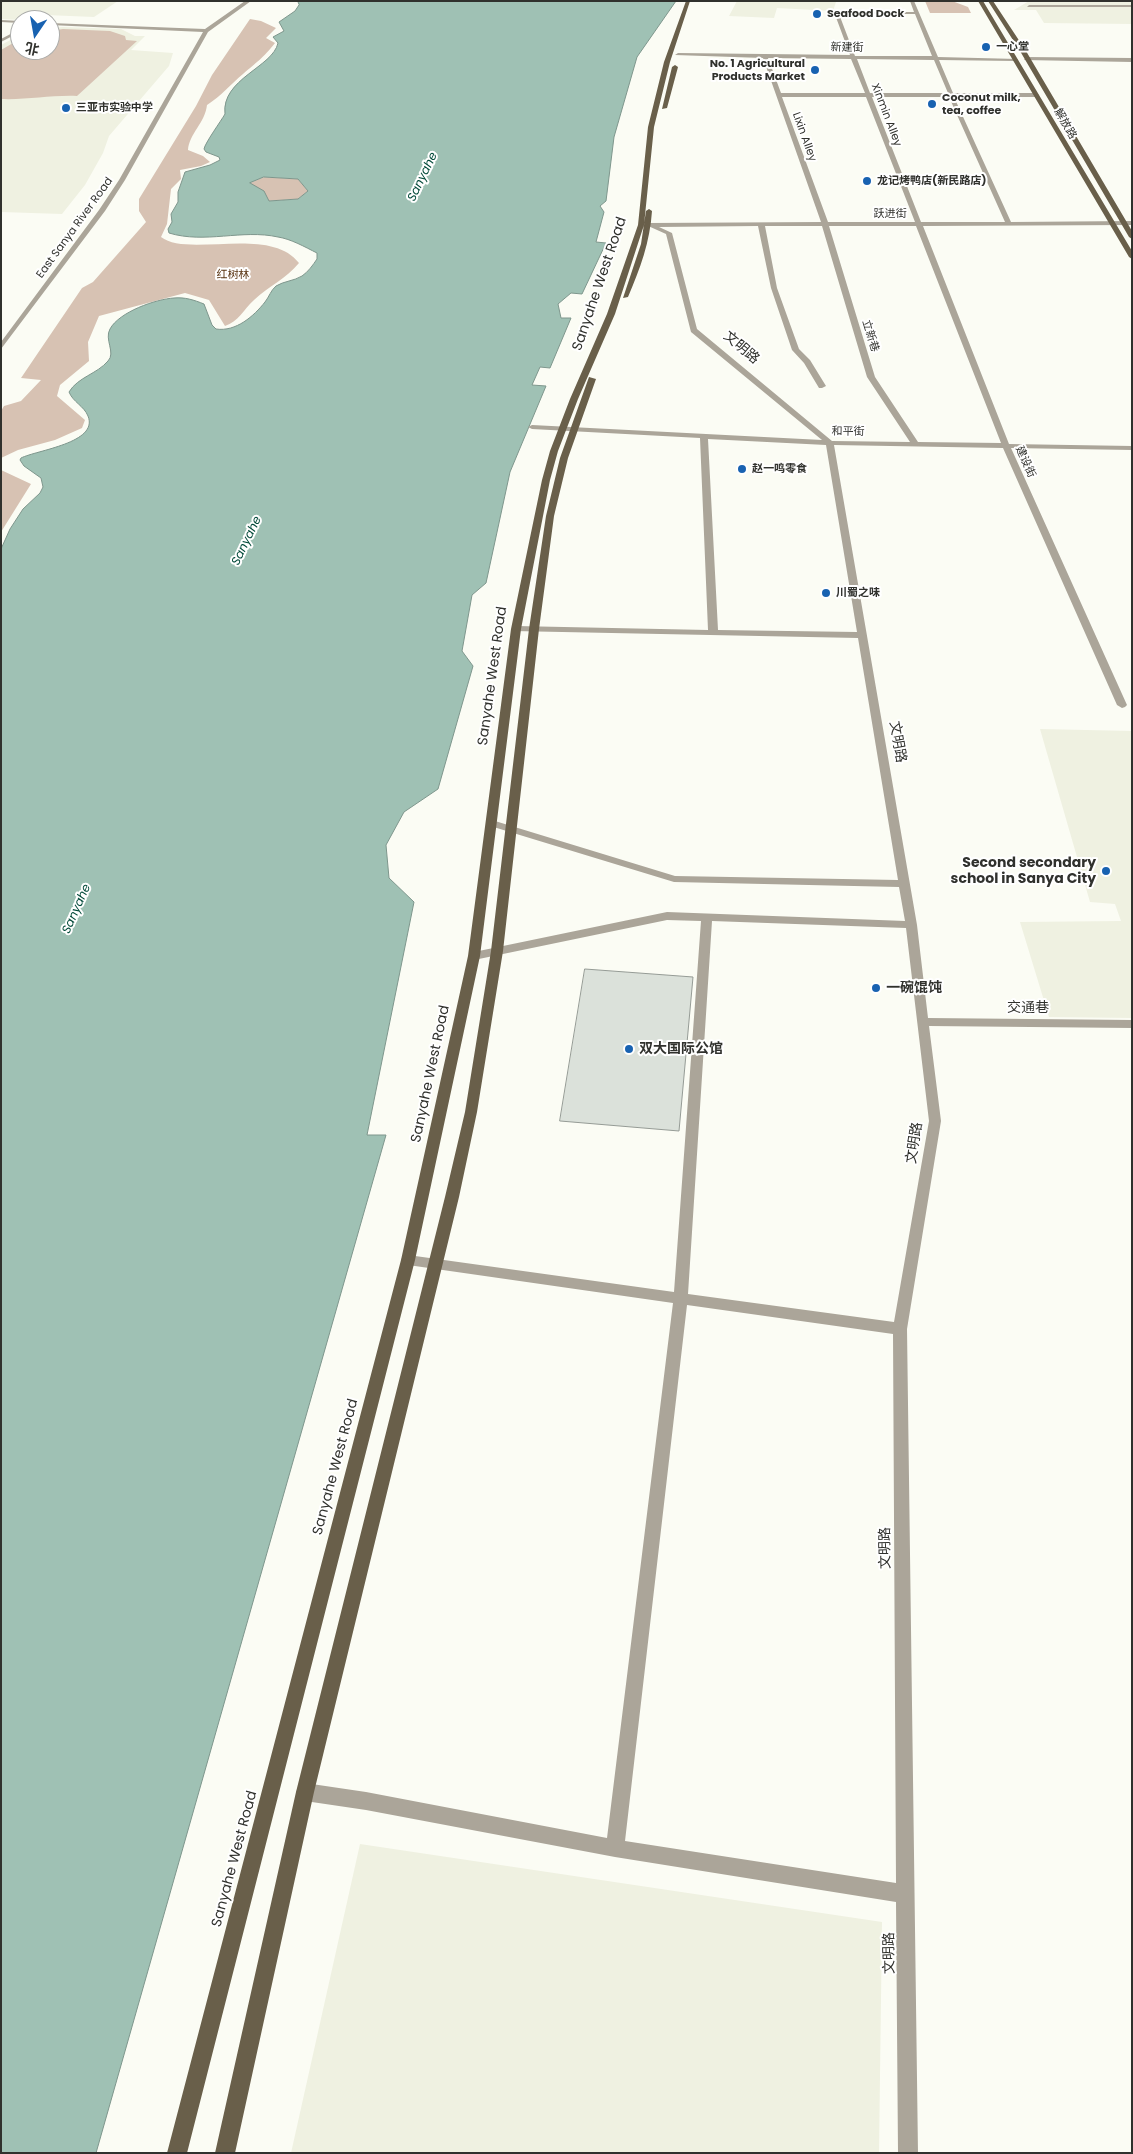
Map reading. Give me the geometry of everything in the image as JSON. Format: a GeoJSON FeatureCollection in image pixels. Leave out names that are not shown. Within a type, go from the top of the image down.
{"type":"FeatureCollection","features":[{"type":"Feature","properties":{"kind":"main road","name":"Sanyahe West Road"},"geometry":{"type":"LineString","coordinates":[[224,2153],[305,1792],[452,1197],[471,1112],[497,951],[534,629],[550,516],[568,429],[641,225],[651,127],[667,62],[688,1]]}},
{"type":"Feature","properties":{"kind":"main road","name":"Sanyahe West Road"},"geometry":{"type":"LineString","coordinates":[[177,2153],[408,1260],[474,956],[516,629],[546,480],[645,245],[649,225],[659,126],[693,1]]}},
{"type":"Feature","properties":{"kind":"main road","name":"解放路"},"geometry":{"type":"LineString","coordinates":[[980,1],[1132,258]]}},
{"type":"Feature","properties":{"kind":"main road","name":"解放路"},"geometry":{"type":"LineString","coordinates":[[990,1],[1132,237]]}},
{"type":"Feature","properties":{"kind":"street","name":"East Sanya River Road"},"geometry":{"type":"LineString","coordinates":[[1,347],[102,211],[122,180],[206,31],[249,1]]}},
{"type":"Feature","properties":{"kind":"street"},"geometry":{"type":"LineString","coordinates":[[912,1],[937,58],[950,95],[1009,224]]}},
{"type":"Feature","properties":{"kind":"street"},"geometry":{"type":"LineString","coordinates":[[1029,6],[1132,6]]}},
{"type":"Feature","properties":{"kind":"street","name":"Xinmin Alley"},"geometry":{"type":"LineString","coordinates":[[917,13],[836,13],[918,224]]}},
{"type":"Feature","properties":{"kind":"street"},"geometry":{"type":"LineString","coordinates":[[60,24],[206,31]]}},
{"type":"Feature","properties":{"kind":"street","name":"新建街"},"geometry":{"type":"LineString","coordinates":[[678,55],[1015,59]]}},
{"type":"Feature","properties":{"kind":"street","name":"Lixin Alley"},"geometry":{"type":"LineString","coordinates":[[765,57],[825,224]]}},
{"type":"Feature","properties":{"kind":"street"},"geometry":{"type":"LineString","coordinates":[[1026,59],[1132,60]]}},
{"type":"Feature","properties":{"kind":"street"},"geometry":{"type":"LineString","coordinates":[[778,95],[1036,95]]}},
{"type":"Feature","properties":{"kind":"street","name":"跃进街"},"geometry":{"type":"LineString","coordinates":[[649,225],[1132,223]]}},
{"type":"Feature","properties":{"kind":"street","name":"立新巷"},"geometry":{"type":"LineString","coordinates":[[825,224],[871,377],[915,444]]}},
{"type":"Feature","properties":{"kind":"street","name":"建设街"},"geometry":{"type":"LineString","coordinates":[[918,224],[1006,446],[1122,705]]}},
{"type":"Feature","properties":{"kind":"street","name":"文明路"},"geometry":{"type":"LineString","coordinates":[[649,225],[669,233],[694,330],[830,443],[911,925],[935,1121],[900,1330],[908,2153]]}},
{"type":"Feature","properties":{"kind":"street"},"geometry":{"type":"LineString","coordinates":[[761,225],[765,236],[774,288],[796,350],[808,362],[822,386]]}},
{"type":"Feature","properties":{"kind":"street","name":"和平街"},"geometry":{"type":"LineString","coordinates":[[532,427],[830,443],[1132,448]]}},
{"type":"Feature","properties":{"kind":"street"},"geometry":{"type":"LineString","coordinates":[[704,436],[713,632]]}},
{"type":"Feature","properties":{"kind":"street"},"geometry":{"type":"LineString","coordinates":[[516,629],[862,635]]}},
{"type":"Feature","properties":{"kind":"street"},"geometry":{"type":"LineString","coordinates":[[491,823],[674,879],[904,884]]}},
{"type":"Feature","properties":{"kind":"street"},"geometry":{"type":"LineString","coordinates":[[474,956],[667,916],[911,925]]}},
{"type":"Feature","properties":{"kind":"street"},"geometry":{"type":"LineString","coordinates":[[615,1848],[681,1299],[707,918]]}},
{"type":"Feature","properties":{"kind":"street","name":"交通巷"},"geometry":{"type":"LineString","coordinates":[[923,1022],[1132,1024]]}},
{"type":"Feature","properties":{"kind":"street"},"geometry":{"type":"LineString","coordinates":[[408,1260],[900,1330]]}},
{"type":"Feature","properties":{"kind":"street"},"geometry":{"type":"LineString","coordinates":[[305,1792],[366,1801],[615,1848],[905,1894]]}},
{"type":"Feature","properties":{"kind":"shaded area"},"geometry":{"type":"Polygon","coordinates":[[[1,1],[118,1],[94,17],[60,16],[60,10],[10,10],[10,19],[1,19],[1,1]]]}},
{"type":"Feature","properties":{"kind":"shaded area"},"geometry":{"type":"Polygon","coordinates":[[[737,1],[836,2],[833,11],[777,8],[774,18],[729,16],[737,1]]]}},
{"type":"Feature","properties":{"kind":"shaded area"},"geometry":{"type":"Polygon","coordinates":[[[1029,1],[1132,1],[1132,24],[1044,23],[1036,10],[1014,10],[1029,1]]]}},
{"type":"Feature","properties":{"kind":"shaded area","name":"三亚市实验中学"},"geometry":{"type":"Polygon","coordinates":[[[60,27],[121,29],[135,36],[145,36],[131,50],[173,53],[169,66],[109,136],[103,153],[85,185],[62,214],[1,212],[1,45],[10,40],[10,60],[60,60],[60,27]]]}},
{"type":"Feature","properties":{"kind":"shaded area","name":"Second secondary school in Sanya City"},"geometry":{"type":"Polygon","coordinates":[[[1040,729],[1132,731],[1132,1018],[1049,1017],[1020,922],[1121,921],[1115,904],[1090,902],[1040,729]]]}},
{"type":"Feature","properties":{"kind":"shaded area"},"geometry":{"type":"Polygon","coordinates":[[[360,1844],[882,1922],[879,2153],[291,2153],[360,1844]]]}},
{"type":"Feature","properties":{"kind":"green space"},"geometry":{"type":"Polygon","coordinates":[[[925,1],[952,1],[968,7],[971,13],[930,13],[925,1]]]}},
{"type":"Feature","properties":{"kind":"green space","name":"红树林"},"geometry":{"type":"Polygon","coordinates":[[[250,19],[261,21],[276,28],[266,38],[275,43],[260,60],[207,105],[206,111],[191,139],[188,150],[203,156],[210,162],[201,166],[180,170],[181,179],[171,189],[167,224],[161,237],[173,243],[190,245],[250,244],[269,246],[286,252],[299,263],[289,274],[254,300],[234,322],[225,326],[209,300],[185,293],[99,316],[88,342],[89,361],[60,385],[57,396],[85,420],[82,428],[55,440],[18,450],[1,458],[1,411],[4,406],[21,401],[41,380],[21,378],[82,288],[93,282],[146,222],[139,211],[139,199],[196,106],[212,75],[250,19]]]}},
{"type":"Feature","properties":{"kind":"green space"},"geometry":{"type":"Polygon","coordinates":[[[60,29],[110,31],[125,36],[126,40],[137,41],[77,96],[1,99],[1,50],[10,45],[10,60],[60,60],[60,29]]]}},
{"type":"Feature","properties":{"kind":"green space"},"geometry":{"type":"Polygon","coordinates":[[[264,177],[298,179],[308,191],[298,199],[269,201],[250,183],[264,177]]]}},
{"type":"Feature","properties":{"kind":"green space"},"geometry":{"type":"Polygon","coordinates":[[[1,470],[31,484],[1,532],[1,470]]]}},
{"type":"Feature","properties":{"kind":"water","name":"Sanyahe"},"geometry":{"type":"Polygon","coordinates":[[[298,1],[676,1],[637,57],[614,137],[606,201],[600,206],[604,212],[596,242],[606,243],[582,294],[571,293],[558,304],[561,318],[571,318],[550,368],[540,367],[532,385],[546,386],[510,472],[486,583],[472,595],[462,651],[473,666],[438,789],[404,812],[386,845],[389,878],[414,902],[367,1135],[386,1135],[96,2153],[1,2153],[1,549],[10,529],[23,509],[40,493],[43,487],[41,478],[24,466],[20,460],[21,458],[65,444],[84,433],[89,425],[88,416],[69,392],[77,383],[108,361],[111,354],[108,337],[110,329],[121,317],[148,304],[166,299],[182,298],[204,304],[212,325],[216,329],[231,328],[244,322],[256,313],[276,286],[302,276],[317,259],[317,253],[283,238],[264,235],[183,236],[169,233],[168,229],[172,222],[171,214],[178,202],[178,192],[185,172],[220,160],[219,157],[206,152],[204,149],[225,114],[226,102],[231,92],[239,82],[274,52],[278,43],[273,37],[284,31],[279,22],[295,11],[299,5],[298,1]],[[264,177],[250,183],[264,191],[269,201],[298,199],[308,191],[298,179],[264,177]]]}},
{"type":"Feature","properties":{"kind":"building","name":"双大国际公馆"},"geometry":{"type":"Polygon","coordinates":[[[585,969],[693,977],[679,1131],[560,1121],[585,969]]]}},
{"type":"Feature","properties":{"kind":"place","name":"Seafood Dock"},"geometry":{"type":"Point","coordinates":[817,14]}},
{"type":"Feature","properties":{"kind":"place","name":"一心堂"},"geometry":{"type":"Point","coordinates":[986,47]}},
{"type":"Feature","properties":{"kind":"place","name":"No. 1 Agricultural Products Market"},"geometry":{"type":"Point","coordinates":[815,70]}},
{"type":"Feature","properties":{"kind":"place","name":"Coconut milk, tea, coffee"},"geometry":{"type":"Point","coordinates":[932,104]}},
{"type":"Feature","properties":{"kind":"place","name":"三亚市实验中学"},"geometry":{"type":"Point","coordinates":[66,108]}},
{"type":"Feature","properties":{"kind":"place","name":"龙记烤鸭店(新民路店)"},"geometry":{"type":"Point","coordinates":[867,181]}},
{"type":"Feature","properties":{"kind":"place","name":"赵一鸣零食"},"geometry":{"type":"Point","coordinates":[742,469]}},
{"type":"Feature","properties":{"kind":"place","name":"川蜀之味"},"geometry":{"type":"Point","coordinates":[826,593]}},
{"type":"Feature","properties":{"kind":"place","name":"Second secondary school in Sanya City"},"geometry":{"type":"Point","coordinates":[1106,871]}},
{"type":"Feature","properties":{"kind":"place","name":"一碗馄饨"},"geometry":{"type":"Point","coordinates":[876,988]}},
{"type":"Feature","properties":{"kind":"place","name":"双大国际公馆"},"geometry":{"type":"Point","coordinates":[629,1049]}}]}
